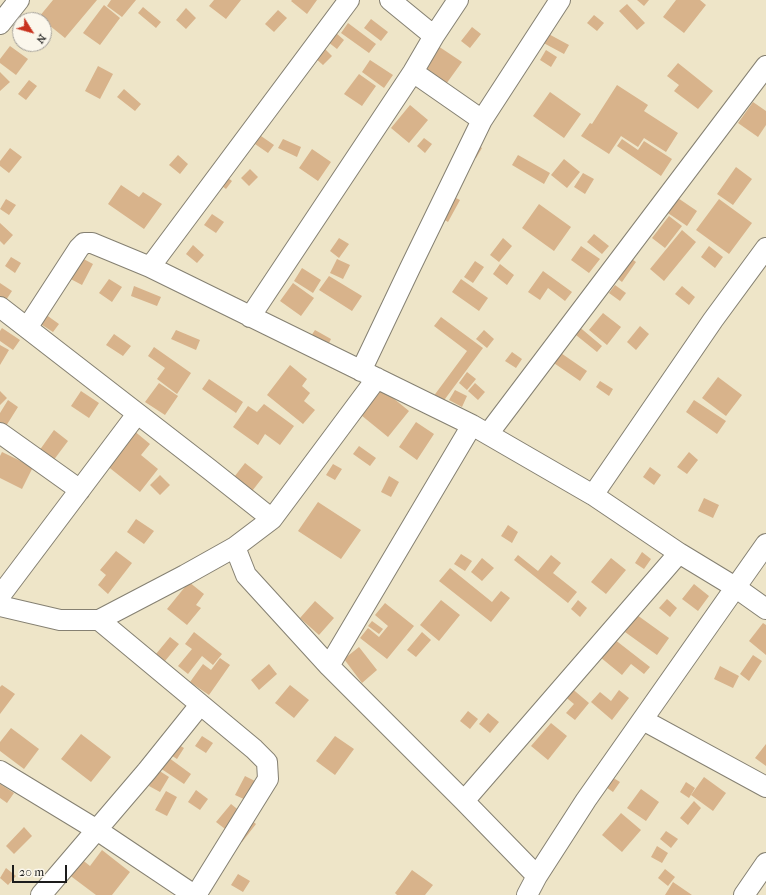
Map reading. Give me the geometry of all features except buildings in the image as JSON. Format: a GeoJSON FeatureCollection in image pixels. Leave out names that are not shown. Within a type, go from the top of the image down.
{"type":"FeatureCollection","features":[{"type":"Feature","properties":{"kind":"street"},"geometry":{"type":"LineString","coordinates":[[0,24],[19,0]]}},
{"type":"Feature","properties":{"kind":"street"},"geometry":{"type":"LineString","coordinates":[[150,267],[350,0]]}},
{"type":"Feature","properties":{"kind":"street"},"geometry":{"type":"LineString","coordinates":[[390,0],[434,36]]}},
{"type":"Feature","properties":{"kind":"street"},"geometry":{"type":"LineString","coordinates":[[250,317],[413,72],[434,36],[458,0]]}},
{"type":"Feature","properties":{"kind":"street"},"geometry":{"type":"LineString","coordinates":[[0,606],[60,620],[99,620],[235,547],[272,519],[369,374],[410,268],[482,120],[560,0]]}},
{"type":"Feature","properties":{"kind":"street"},"geometry":{"type":"LineString","coordinates":[[329,666],[480,429],[766,66]]}},
{"type":"Feature","properties":{"kind":"street"},"geometry":{"type":"LineString","coordinates":[[413,72],[482,120]]}},
{"type":"Feature","properties":{"kind":"street"},"geometry":{"type":"LineString","coordinates":[[27,328],[79,248],[84,243],[92,243],[150,267],[480,429],[593,496],[735,587],[766,609]]}},
{"type":"Feature","properties":{"kind":"street"},"geometry":{"type":"LineString","coordinates":[[593,496],[713,320],[766,248]]}},
{"type":"Feature","properties":{"kind":"street"},"geometry":{"type":"LineString","coordinates":[[0,308],[272,519]]}},
{"type":"Feature","properties":{"kind":"street"},"geometry":{"type":"LineString","coordinates":[[0,596],[137,414]]}},
{"type":"Feature","properties":{"kind":"street"},"geometry":{"type":"LineString","coordinates":[[0,433],[80,490]]}},
{"type":"Feature","properties":{"kind":"street"},"geometry":{"type":"LineString","coordinates":[[527,895],[537,876],[586,800],[766,544]]}},
{"type":"Feature","properties":{"kind":"street"},"geometry":{"type":"LineString","coordinates":[[235,547],[246,575],[329,666],[537,876]]}},
{"type":"Feature","properties":{"kind":"street"},"geometry":{"type":"LineString","coordinates":[[464,801],[679,552]]}},
{"type":"Feature","properties":{"kind":"street"},"geometry":{"type":"LineString","coordinates":[[0,771],[97,830],[195,895],[268,779],[267,762],[254,749],[99,620]]}},
{"type":"Feature","properties":{"kind":"street"},"geometry":{"type":"LineString","coordinates":[[41,895],[97,830],[200,705]]}},
{"type":"Feature","properties":{"kind":"street"},"geometry":{"type":"LineString","coordinates":[[643,720],[766,788]]}},
{"type":"Feature","properties":{"kind":"street"},"geometry":{"type":"LineString","coordinates":[[744,895],[766,863]]}}]}
